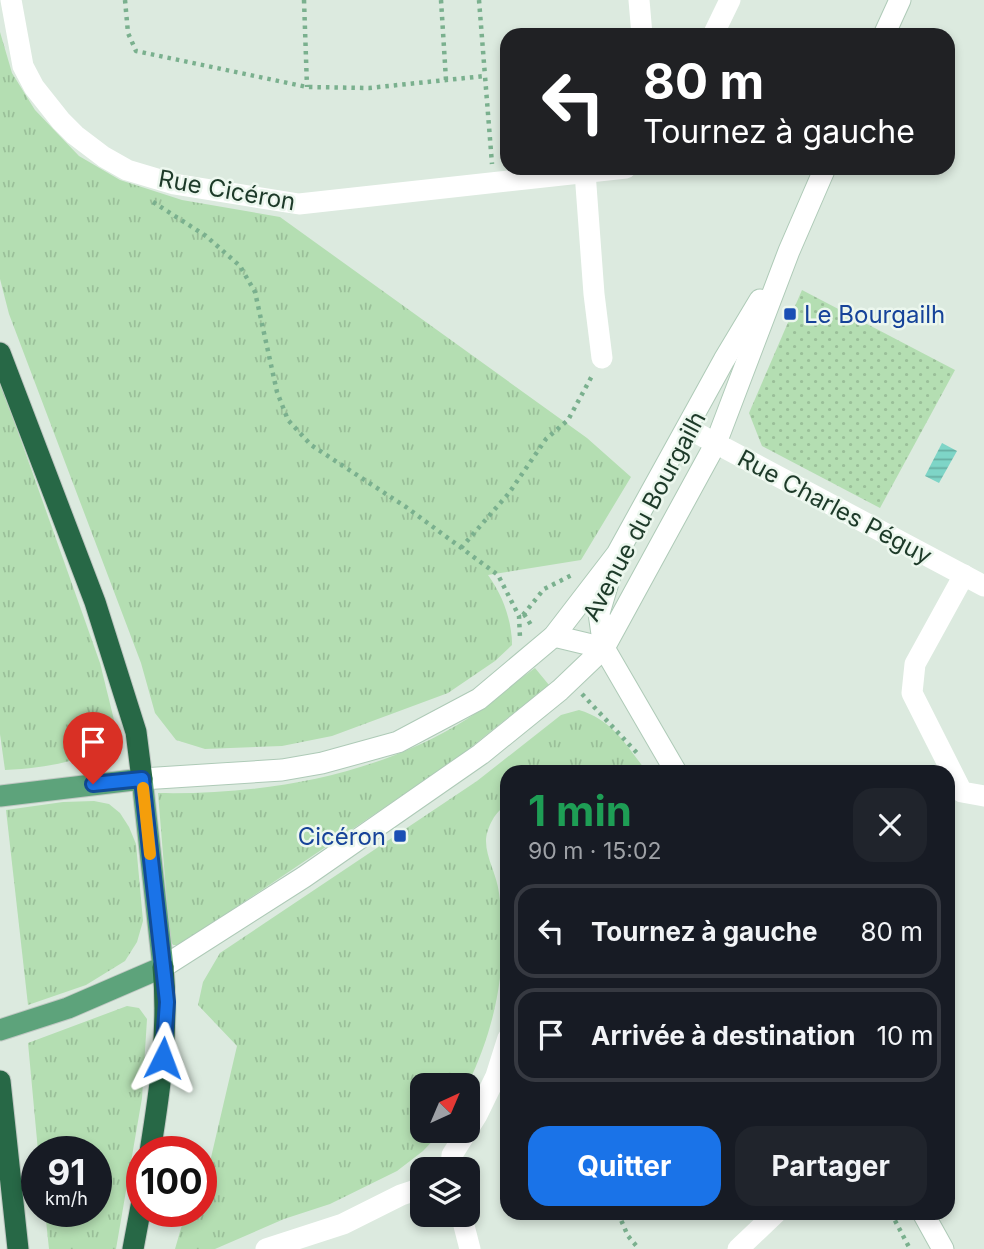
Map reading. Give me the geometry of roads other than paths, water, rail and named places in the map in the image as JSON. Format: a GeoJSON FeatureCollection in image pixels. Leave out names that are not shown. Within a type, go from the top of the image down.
{"type":"FeatureCollection","features":[{"type":"Feature","properties":{"kind":"highway"},"geometry":{"type":"LineString","coordinates":[[0,352],[95,602],[135,732],[142,779]]}},
{"type":"Feature","properties":{"kind":"highway"},"geometry":{"type":"LineString","coordinates":[[152,1136],[163,1058],[167,1002],[163,967]]}},
{"type":"Feature","properties":{"kind":"highway"},"geometry":{"type":"LineString","coordinates":[[0,1081],[18,1249]]}},
{"type":"Feature","properties":{"kind":"highway"},"geometry":{"type":"LineString","coordinates":[[133,1249],[137,1227]]}},
{"type":"Feature","properties":{"kind":"main road","name":"Rue Cicéron"},"geometry":{"type":"LineString","coordinates":[[10,0],[23,66],[34,88],[75,135],[104,158],[127,170],[174,184],[299,204],[566,175]]}},
{"type":"Feature","properties":{"kind":"main road"},"geometry":{"type":"LineString","coordinates":[[639,0],[641,28]]}},
{"type":"Feature","properties":{"kind":"main road"},"geometry":{"type":"LineString","coordinates":[[716,28],[730,0]]}},
{"type":"Feature","properties":{"kind":"main road"},"geometry":{"type":"LineString","coordinates":[[887,28],[900,0]]}},
{"type":"Feature","properties":{"kind":"main road"},"geometry":{"type":"LineString","coordinates":[[584,175],[602,358]]}},
{"type":"Feature","properties":{"kind":"main road","name":"Avenue du Bourgailh"},"geometry":{"type":"LineString","coordinates":[[0,1030],[68,1008],[163,967],[304,877],[481,754],[560,690],[604,648],[716,443],[789,251],[822,175]]}},
{"type":"Feature","properties":{"kind":"main road","name":"Avenue du Bourgailh"},"geometry":{"type":"LineString","coordinates":[[0,796],[142,779],[282,770],[322,763],[398,742],[479,699],[554,636],[617,554],[724,360],[789,251]]}},
{"type":"Feature","properties":{"kind":"main road","name":"Rue Charles Péguy"},"geometry":{"type":"LineString","coordinates":[[687,428],[984,586]]}},
{"type":"Feature","properties":{"kind":"main road","name":"Avenue du Bourgailh"},"geometry":{"type":"LineString","coordinates":[[604,648],[600,613],[617,554]]}},
{"type":"Feature","properties":{"kind":"main road"},"geometry":{"type":"LineString","coordinates":[[942,765],[912,693],[915,664],[964,575]]}},
{"type":"Feature","properties":{"kind":"main road"},"geometry":{"type":"LineString","coordinates":[[554,636],[604,648],[672,765]]}},
{"type":"Feature","properties":{"kind":"main road"},"geometry":{"type":"LineString","coordinates":[[142,779],[163,967]]}},
{"type":"Feature","properties":{"kind":"main road"},"geometry":{"type":"LineString","coordinates":[[955,795],[984,796]]}},
{"type":"Feature","properties":{"kind":"main road"},"geometry":{"type":"LineString","coordinates":[[452,1157],[477,1115],[500,1063]]}},
{"type":"Feature","properties":{"kind":"main road"},"geometry":{"type":"LineString","coordinates":[[266,1249],[343,1224],[410,1192]]}},
{"type":"Feature","properties":{"kind":"main road"},"geometry":{"type":"LineString","coordinates":[[738,1249],[769,1220]]}},
{"type":"Feature","properties":{"kind":"main road"},"geometry":{"type":"LineString","coordinates":[[927,1220],[943,1249]]}},
{"type":"Feature","properties":{"kind":"main road"},"geometry":{"type":"LineString","coordinates":[[464,1227],[470,1249]]}},
{"type":"Feature","properties":{"kind":"water"},"geometry":{"type":"Polygon","coordinates":[[[942,443],[957,451],[939,483],[925,476],[942,443]]]}},
{"type":"Feature","properties":{"kind":"place","name":"Le Bourgailh"},"geometry":{"type":"Point","coordinates":[790,314]}},
{"type":"Feature","properties":{"kind":"place","name":"Cicéron"},"geometry":{"type":"Point","coordinates":[400,836]}}]}
